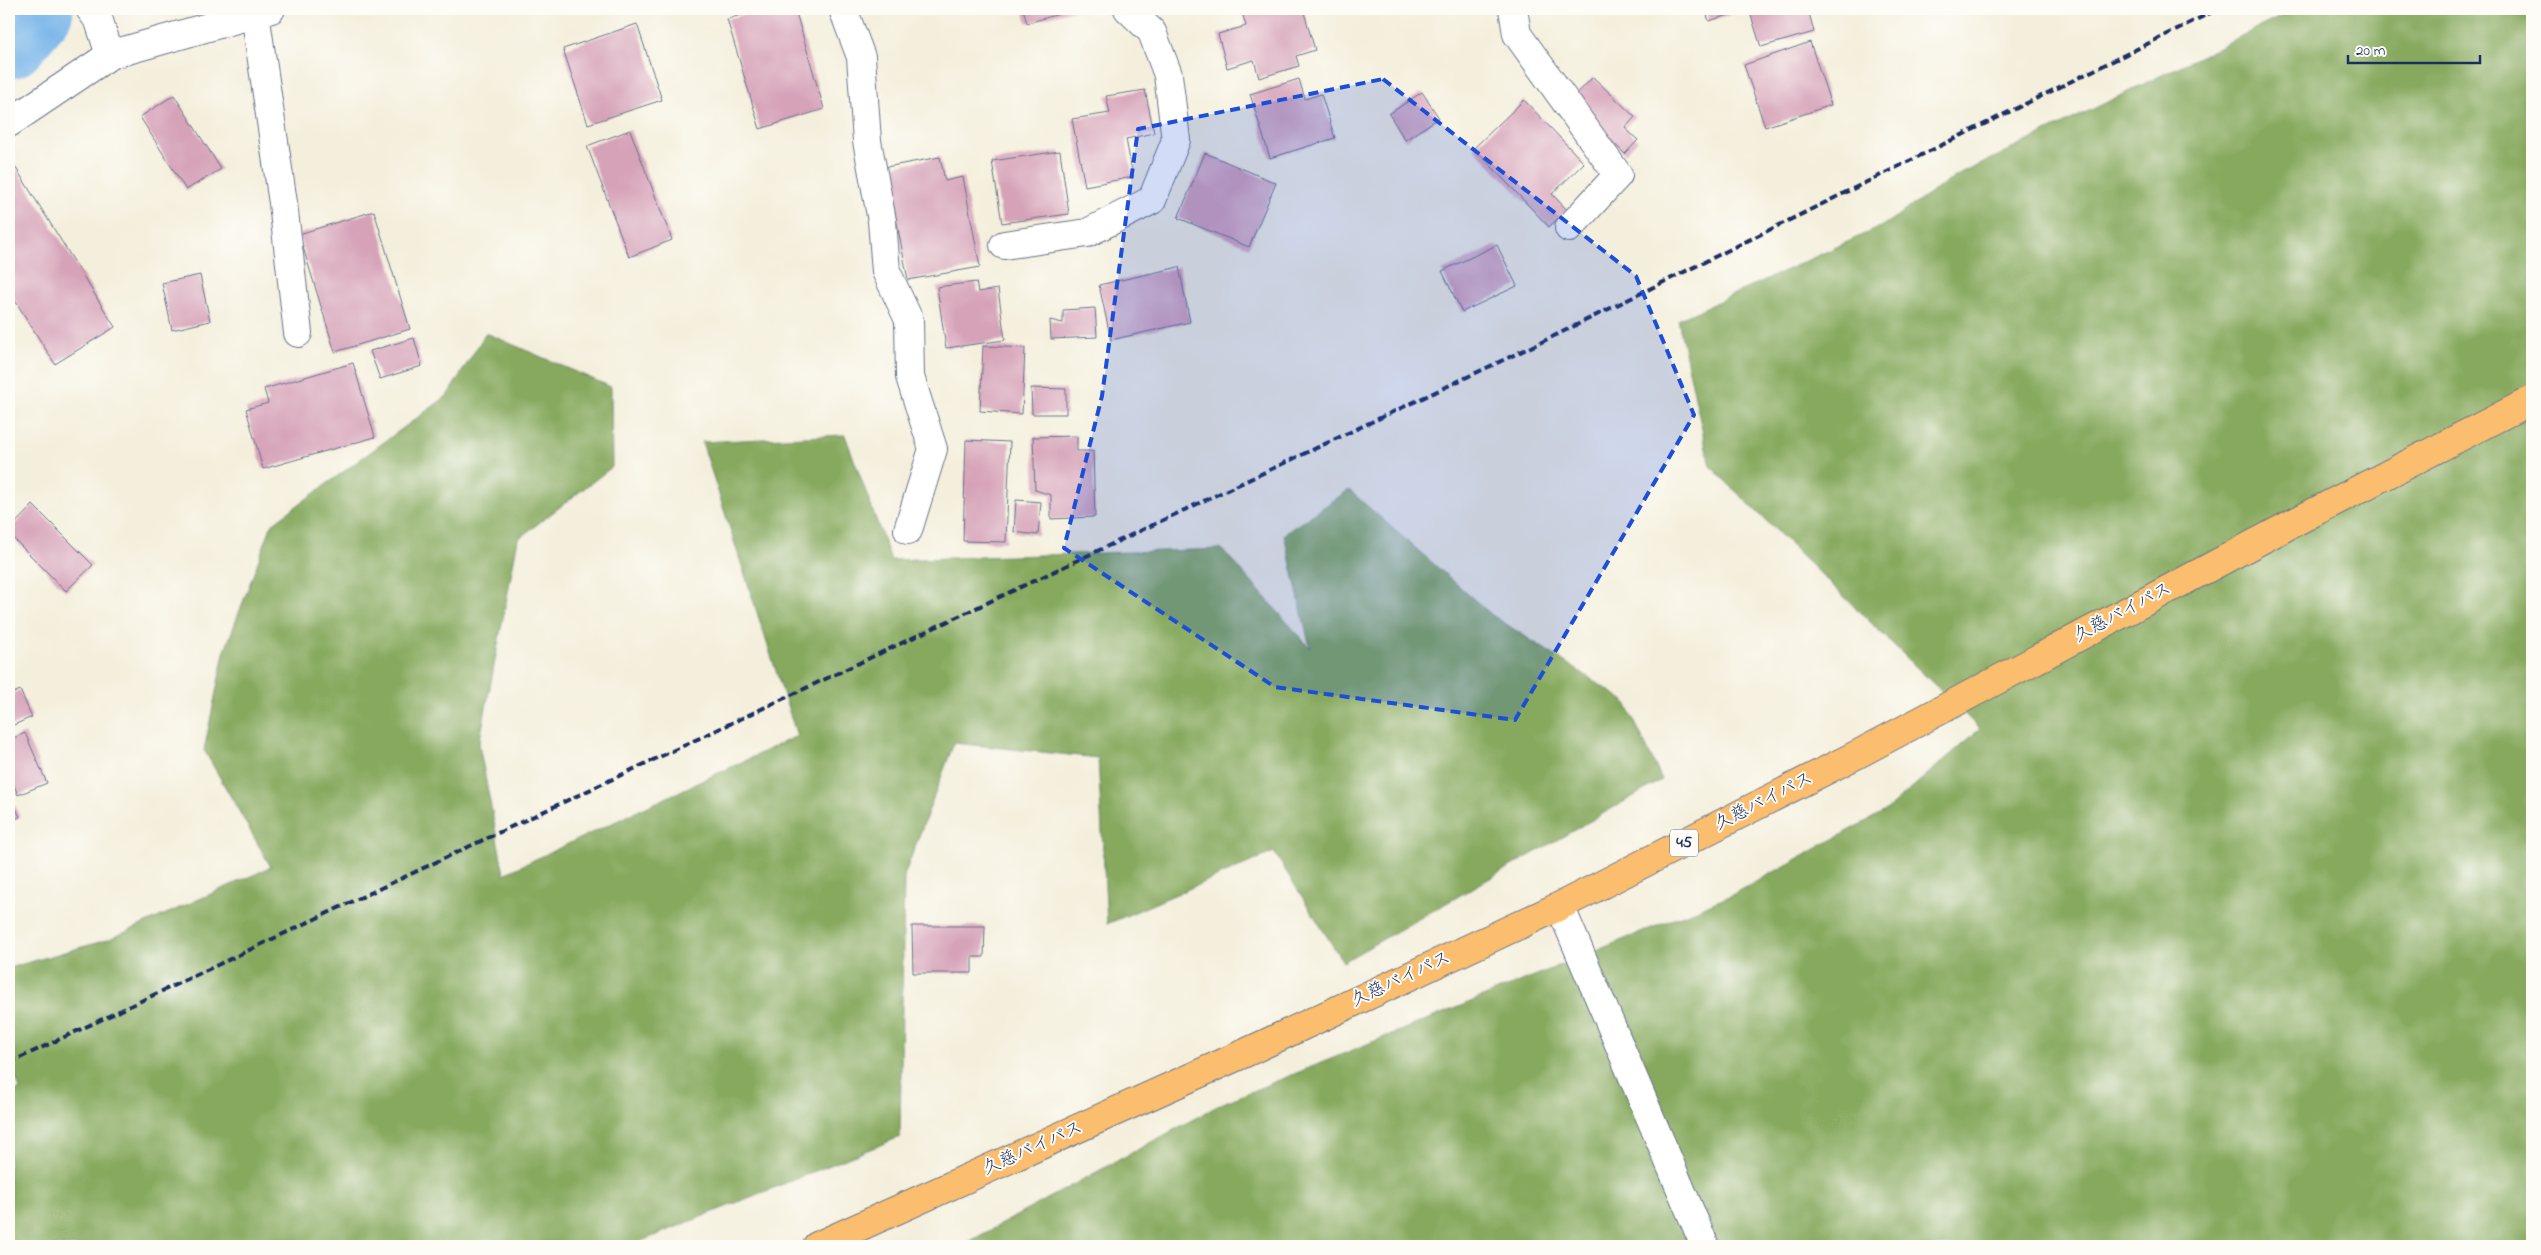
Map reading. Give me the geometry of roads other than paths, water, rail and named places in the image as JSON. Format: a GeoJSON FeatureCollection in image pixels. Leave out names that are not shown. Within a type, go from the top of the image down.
{"type":"FeatureCollection","features":[{"type":"Feature","properties":{"kind":"highway","name":"久慈バイパス"},"geometry":{"type":"LineString","coordinates":[[817,1246],[1227,1061],[1560,906],[1860,753],[2293,523],[2532,400]]}},
{"type":"Feature","properties":{"kind":"street"},"geometry":{"type":"LineString","coordinates":[[843,9],[862,57],[867,142],[882,221],[886,272],[909,320],[910,377],[933,449],[908,530]]}},
{"type":"Feature","properties":{"kind":"street"},"geometry":{"type":"LineString","coordinates":[[1004,245],[1088,233],[1152,200],[1176,140],[1168,75],[1152,32],[1128,9]]}},
{"type":"Feature","properties":{"kind":"street"},"geometry":{"type":"LineString","coordinates":[[1513,9],[1517,34],[1618,174],[1569,228]]}},
{"type":"Feature","properties":{"kind":"street"},"geometry":{"type":"LineString","coordinates":[[9,123],[110,55],[263,11],[298,332]]}},
{"type":"Feature","properties":{"kind":"street"},"geometry":{"type":"LineString","coordinates":[[94,15],[110,55]]}},
{"type":"Feature","properties":{"kind":"street"},"geometry":{"type":"LineString","coordinates":[[1560,906],[1705,1246]]}},
{"type":"Feature","properties":{"kind":"waterway"},"geometry":{"type":"LineString","coordinates":[[9,39],[34,9]]}},
{"type":"Feature","properties":{"kind":"railway"},"geometry":{"type":"LineString","coordinates":[[9,1063],[1550,338],[2218,9]]}}]}
